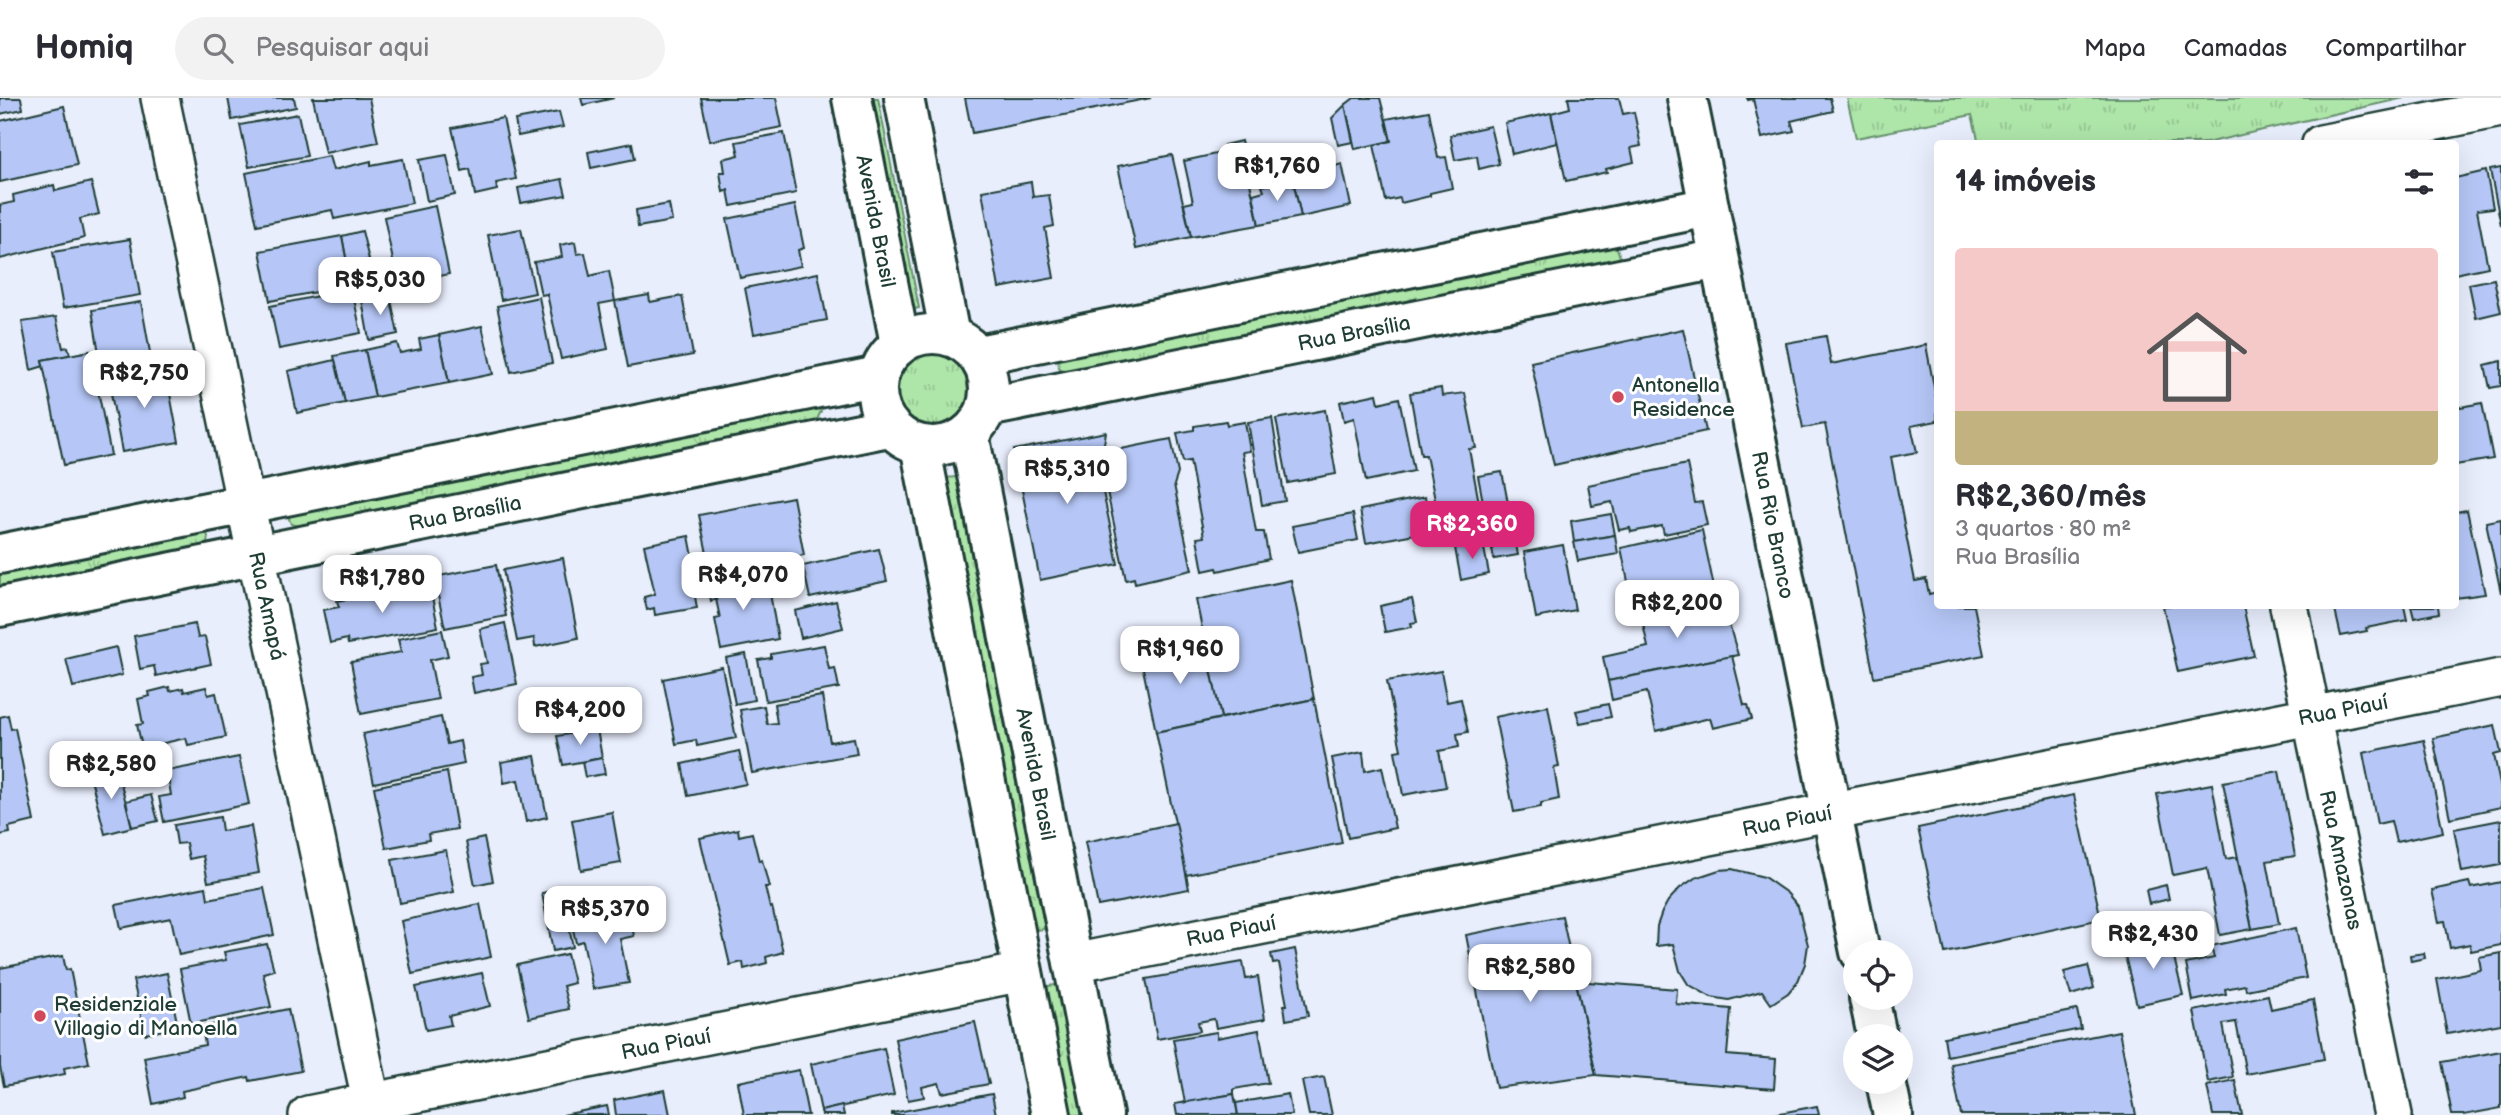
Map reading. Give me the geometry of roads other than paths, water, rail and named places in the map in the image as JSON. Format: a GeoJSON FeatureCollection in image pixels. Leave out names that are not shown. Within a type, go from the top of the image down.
{"type":"FeatureCollection","features":[{"type":"Feature","properties":{"kind":"street","name":"Rua Amapá"},"geometry":{"type":"LineString","coordinates":[[160,98],[372,1109]]}},
{"type":"Feature","properties":{"kind":"street","name":"Avenida Brasil"},"geometry":{"type":"LineString","coordinates":[[852,98],[900,344]]}},
{"type":"Feature","properties":{"kind":"street"},"geometry":{"type":"LineString","coordinates":[[904,98],[964,345],[986,371],[990,388],[979,421],[954,443],[937,447],[904,436],[880,410],[876,393],[878,376],[887,358],[900,344],[915,337],[932,334],[964,345],[1709,207]]}},
{"type":"Feature","properties":{"kind":"street","name":"Rua Rio Branco"},"geometry":{"type":"LineString","coordinates":[[1687,98],[1858,940]]}},
{"type":"Feature","properties":{"kind":"street"},"geometry":{"type":"LineString","coordinates":[[2341,140],[2501,108]]}},
{"type":"Feature","properties":{"kind":"street","name":"Rua Brasília"},"geometry":{"type":"LineString","coordinates":[[979,421],[1719,259]]}},
{"type":"Feature","properties":{"kind":"street"},"geometry":{"type":"LineString","coordinates":[[0,554],[878,376]]}},
{"type":"Feature","properties":{"kind":"street","name":"Avenida Brasil"},"geometry":{"type":"LineString","coordinates":[[979,421],[1073,962],[1103,1115]]}},
{"type":"Feature","properties":{"kind":"street"},"geometry":{"type":"LineString","coordinates":[[904,436],[1023,972],[1051,1115]]}},
{"type":"Feature","properties":{"kind":"street","name":"Rua Brasília"},"geometry":{"type":"LineString","coordinates":[[0,607],[256,555],[904,436]]}},
{"type":"Feature","properties":{"kind":"street","name":"Rua Amazonas"},"geometry":{"type":"LineString","coordinates":[[2290,609],[2393,1115]]}},
{"type":"Feature","properties":{"kind":"street","name":"Rua Piauí"},"geometry":{"type":"LineString","coordinates":[[1073,962],[2501,678]]}},
{"type":"Feature","properties":{"kind":"street","name":"Rua Piauí"},"geometry":{"type":"LineString","coordinates":[[309,1115],[372,1109],[1023,972]]}},
{"type":"Feature","properties":{"kind":"street"},"geometry":{"type":"LineString","coordinates":[[1889,1094],[1893,1115]]}},
{"type":"Feature","properties":{"kind":"place","name":"Antonella Residence"},"geometry":{"type":"Point","coordinates":[1618,397]}},
{"type":"Feature","properties":{"kind":"place","name":"Residenziale Villagio di Manoella"},"geometry":{"type":"Point","coordinates":[40,1016]}}]}
